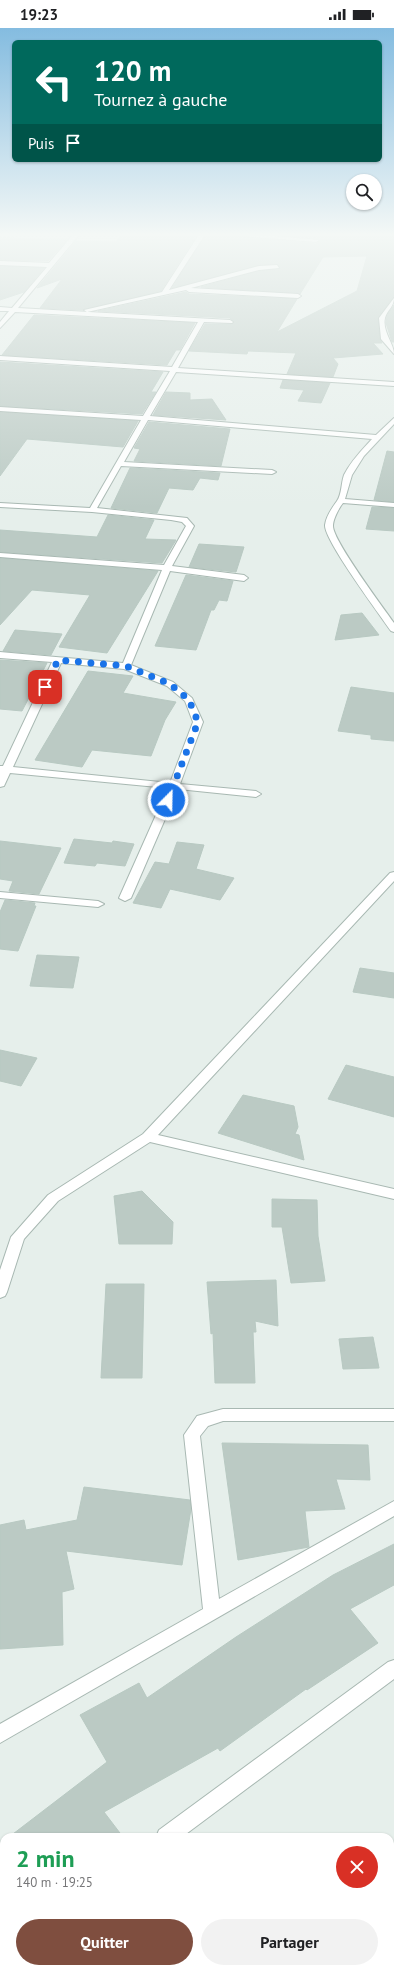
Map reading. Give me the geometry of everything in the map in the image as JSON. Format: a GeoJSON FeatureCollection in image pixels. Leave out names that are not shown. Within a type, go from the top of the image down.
{"type":"FeatureCollection","features":[{"type":"Feature","properties":{"kind":"street"},"geometry":{"type":"LineString","coordinates":[[92,510],[198,327]]}},
{"type":"Feature","properties":{"kind":"street"},"geometry":{"type":"LineString","coordinates":[[383,327],[384,339],[394,352]]}},
{"type":"Feature","properties":{"kind":"street"},"geometry":{"type":"LineString","coordinates":[[0,358],[394,384]]}},
{"type":"Feature","properties":{"kind":"street"},"geometry":{"type":"LineString","coordinates":[[0,409],[145,418],[378,437]]}},
{"type":"Feature","properties":{"kind":"street"},"geometry":{"type":"LineString","coordinates":[[394,420],[361,455],[348,475],[341,501],[336,506],[330,520],[330,532],[357,577],[394,629]]}},
{"type":"Feature","properties":{"kind":"street"},"geometry":{"type":"LineString","coordinates":[[118,464],[272,472]]}},
{"type":"Feature","properties":{"kind":"street"},"geometry":{"type":"LineString","coordinates":[[341,501],[394,505]]}},
{"type":"Feature","properties":{"kind":"street"},"geometry":{"type":"LineString","coordinates":[[0,505],[92,510],[184,520],[190,526],[167,568],[126,666]]}},
{"type":"Feature","properties":{"kind":"street"},"geometry":{"type":"LineString","coordinates":[[0,555],[167,568],[244,578]]}},
{"type":"Feature","properties":{"kind":"street"},"geometry":{"type":"LineString","coordinates":[[0,654],[126,666],[170,684],[189,700],[198,722],[174,786],[125,898]]}},
{"type":"Feature","properties":{"kind":"street"},"geometry":{"type":"LineString","coordinates":[[0,784],[3,770],[58,660]]}},
{"type":"Feature","properties":{"kind":"street"},"geometry":{"type":"LineString","coordinates":[[3,770],[256,794]]}},
{"type":"Feature","properties":{"kind":"street"},"geometry":{"type":"LineString","coordinates":[[0,1292],[18,1237],[53,1198],[148,1137],[394,875]]}},
{"type":"Feature","properties":{"kind":"street"},"geometry":{"type":"LineString","coordinates":[[0,895],[98,904]]}},
{"type":"Feature","properties":{"kind":"street"},"geometry":{"type":"LineString","coordinates":[[148,1137],[394,1194]]}},
{"type":"Feature","properties":{"kind":"street"},"geometry":{"type":"LineString","coordinates":[[212,1612],[192,1435],[203,1421],[223,1415],[394,1415]]}},
{"type":"Feature","properties":{"kind":"street"},"geometry":{"type":"LineString","coordinates":[[0,1734],[394,1508]]}},
{"type":"Feature","properties":{"kind":"street"},"geometry":{"type":"LineString","coordinates":[[171,1833],[394,1668]]}},
{"type":"Feature","properties":{"kind":"building"},"geometry":{"type":"Polygon","coordinates":[[[25,327],[193,327],[180,350],[176,350],[167,365],[2,355],[25,327]]]}},
{"type":"Feature","properties":{"kind":"building"},"geometry":{"type":"Polygon","coordinates":[[[203,327],[280,327],[277,332],[287,327],[379,327],[382,343],[373,343],[383,354],[333,358],[338,364],[333,377],[287,374],[296,353],[248,351],[247,354],[189,351],[203,327]]]}},
{"type":"Feature","properties":{"kind":"building"},"geometry":{"type":"Polygon","coordinates":[[[387,327],[394,327],[394,342],[392,342],[387,327]]]}},
{"type":"Feature","properties":{"kind":"building"},"geometry":{"type":"Polygon","coordinates":[[[0,362],[163,372],[151,392],[156,392],[142,414],[0,406],[0,362]]]}},
{"type":"Feature","properties":{"kind":"building"},"geometry":{"type":"Polygon","coordinates":[[[283,380],[330,383],[321,403],[298,401],[304,390],[280,388],[283,380]]]}},
{"type":"Feature","properties":{"kind":"building"},"geometry":{"type":"Polygon","coordinates":[[[166,392],[190,393],[190,400],[212,399],[226,420],[153,415],[166,392]]]}},
{"type":"Feature","properties":{"kind":"building"},"geometry":{"type":"Polygon","coordinates":[[[0,412],[138,421],[123,447],[27,439],[0,476],[0,412]]]}},
{"type":"Feature","properties":{"kind":"building"},"geometry":{"type":"Polygon","coordinates":[[[149,422],[230,429],[221,466],[134,461],[140,449],[134,448],[149,422]]]}},
{"type":"Feature","properties":{"kind":"building"},"geometry":{"type":"Polygon","coordinates":[[[387,451],[394,452],[394,502],[374,500],[387,451]]]}},
{"type":"Feature","properties":{"kind":"building"},"geometry":{"type":"Polygon","coordinates":[[[130,468],[220,473],[218,480],[200,478],[193,490],[169,488],[157,513],[111,508],[130,468]]]}},
{"type":"Feature","properties":{"kind":"building"},"geometry":{"type":"Polygon","coordinates":[[[372,507],[394,508],[394,531],[366,529],[372,507]]]}},
{"type":"Feature","properties":{"kind":"building"},"geometry":{"type":"Polygon","coordinates":[[[108,515],[154,520],[145,539],[176,540],[162,563],[0,552],[0,530],[97,537],[108,515]]]}},
{"type":"Feature","properties":{"kind":"building"},"geometry":{"type":"Polygon","coordinates":[[[199,544],[244,547],[236,572],[189,567],[199,544]]]}},
{"type":"Feature","properties":{"kind":"building"},"geometry":{"type":"Polygon","coordinates":[[[0,558],[158,571],[107,653],[59,647],[90,595],[32,590],[0,625],[0,558]]]}},
{"type":"Feature","properties":{"kind":"building"},"geometry":{"type":"Polygon","coordinates":[[[186,575],[233,581],[227,601],[219,600],[214,610],[211,610],[196,650],[155,646],[186,575]]]}},
{"type":"Feature","properties":{"kind":"building"},"geometry":{"type":"Polygon","coordinates":[[[362,613],[379,635],[335,640],[341,615],[362,613]]]}},
{"type":"Feature","properties":{"kind":"building"},"geometry":{"type":"Polygon","coordinates":[[[15,630],[62,634],[51,655],[3,651],[15,630]]]}},
{"type":"Feature","properties":{"kind":"building"},"geometry":{"type":"Polygon","coordinates":[[[0,660],[47,663],[22,711],[0,709],[0,660]]]}},
{"type":"Feature","properties":{"kind":"building"},"geometry":{"type":"Polygon","coordinates":[[[88,671],[133,676],[123,693],[176,702],[165,720],[151,756],[92,750],[82,767],[35,760],[88,671]]]}},
{"type":"Feature","properties":{"kind":"building"},"geometry":{"type":"Polygon","coordinates":[[[351,687],[394,693],[394,741],[371,739],[371,735],[338,731],[351,687]]]}},
{"type":"Feature","properties":{"kind":"building"},"geometry":{"type":"Polygon","coordinates":[[[74,839],[112,843],[113,841],[134,844],[125,866],[97,863],[95,866],[64,863],[74,839]]]}},
{"type":"Feature","properties":{"kind":"building"},"geometry":{"type":"Polygon","coordinates":[[[0,841],[61,848],[39,894],[9,891],[13,881],[0,879],[0,841]]]}},
{"type":"Feature","properties":{"kind":"building"},"geometry":{"type":"Polygon","coordinates":[[[177,842],[204,845],[196,869],[234,878],[220,900],[170,889],[161,908],[133,903],[155,862],[169,864],[177,842]]]}},
{"type":"Feature","properties":{"kind":"building"},"geometry":{"type":"Polygon","coordinates":[[[5,900],[35,903],[34,906],[36,906],[18,951],[0,949],[0,912],[5,900]]]}},
{"type":"Feature","properties":{"kind":"building"},"geometry":{"type":"Polygon","coordinates":[[[37,955],[79,957],[73,988],[30,986],[37,955]]]}},
{"type":"Feature","properties":{"kind":"building"},"geometry":{"type":"Polygon","coordinates":[[[360,968],[394,973],[394,998],[353,992],[360,968]]]}},
{"type":"Feature","properties":{"kind":"building"},"geometry":{"type":"Polygon","coordinates":[[[0,1050],[37,1058],[21,1086],[0,1081],[0,1050]]]}},
{"type":"Feature","properties":{"kind":"building"},"geometry":{"type":"Polygon","coordinates":[[[346,1065],[394,1077],[394,1117],[328,1099],[346,1065]]]}},
{"type":"Feature","properties":{"kind":"building"},"geometry":{"type":"Polygon","coordinates":[[[243,1095],[294,1106],[298,1127],[295,1134],[299,1135],[304,1160],[218,1133],[243,1095]]]}},
{"type":"Feature","properties":{"kind":"building"},"geometry":{"type":"Polygon","coordinates":[[[142,1191],[173,1222],[172,1244],[119,1244],[114,1196],[142,1191]]]}},
{"type":"Feature","properties":{"kind":"building"},"geometry":{"type":"Polygon","coordinates":[[[272,1199],[317,1200],[318,1236],[325,1281],[291,1283],[282,1227],[272,1227],[272,1199]]]}},
{"type":"Feature","properties":{"kind":"building"},"geometry":{"type":"Polygon","coordinates":[[[276,1280],[278,1326],[255,1321],[256,1332],[253,1332],[255,1383],[215,1383],[213,1333],[211,1334],[207,1282],[276,1280]]]}},
{"type":"Feature","properties":{"kind":"building"},"geometry":{"type":"Polygon","coordinates":[[[106,1284],[144,1284],[142,1378],[101,1378],[106,1284]]]}},
{"type":"Feature","properties":{"kind":"building"},"geometry":{"type":"Polygon","coordinates":[[[373,1337],[379,1368],[343,1369],[339,1339],[373,1337]]]}},
{"type":"Feature","properties":{"kind":"building"},"geometry":{"type":"Polygon","coordinates":[[[222,1443],[368,1445],[370,1480],[336,1479],[345,1509],[305,1511],[309,1547],[238,1560],[222,1443]]]}},
{"type":"Feature","properties":{"kind":"building"},"geometry":{"type":"Polygon","coordinates":[[[84,1487],[190,1500],[191,1509],[182,1565],[66,1551],[74,1589],[62,1592],[63,1645],[0,1649],[0,1525],[24,1520],[26,1530],[77,1520],[84,1487]]]}},
{"type":"Feature","properties":{"kind":"building"},"geometry":{"type":"Polygon","coordinates":[[[394,1544],[394,1585],[350,1609],[378,1643],[307,1690],[306,1689],[220,1751],[218,1748],[104,1812],[120,1833],[14,1833],[107,1762],[80,1715],[139,1683],[147,1698],[236,1637],[333,1575],[394,1544]]]}},
{"type":"Feature","properties":{"kind":"route"},"geometry":{"type":"LineString","coordinates":[[45,687],[58,660],[126,666],[170,684],[189,700],[198,722],[168,800]]}}]}
